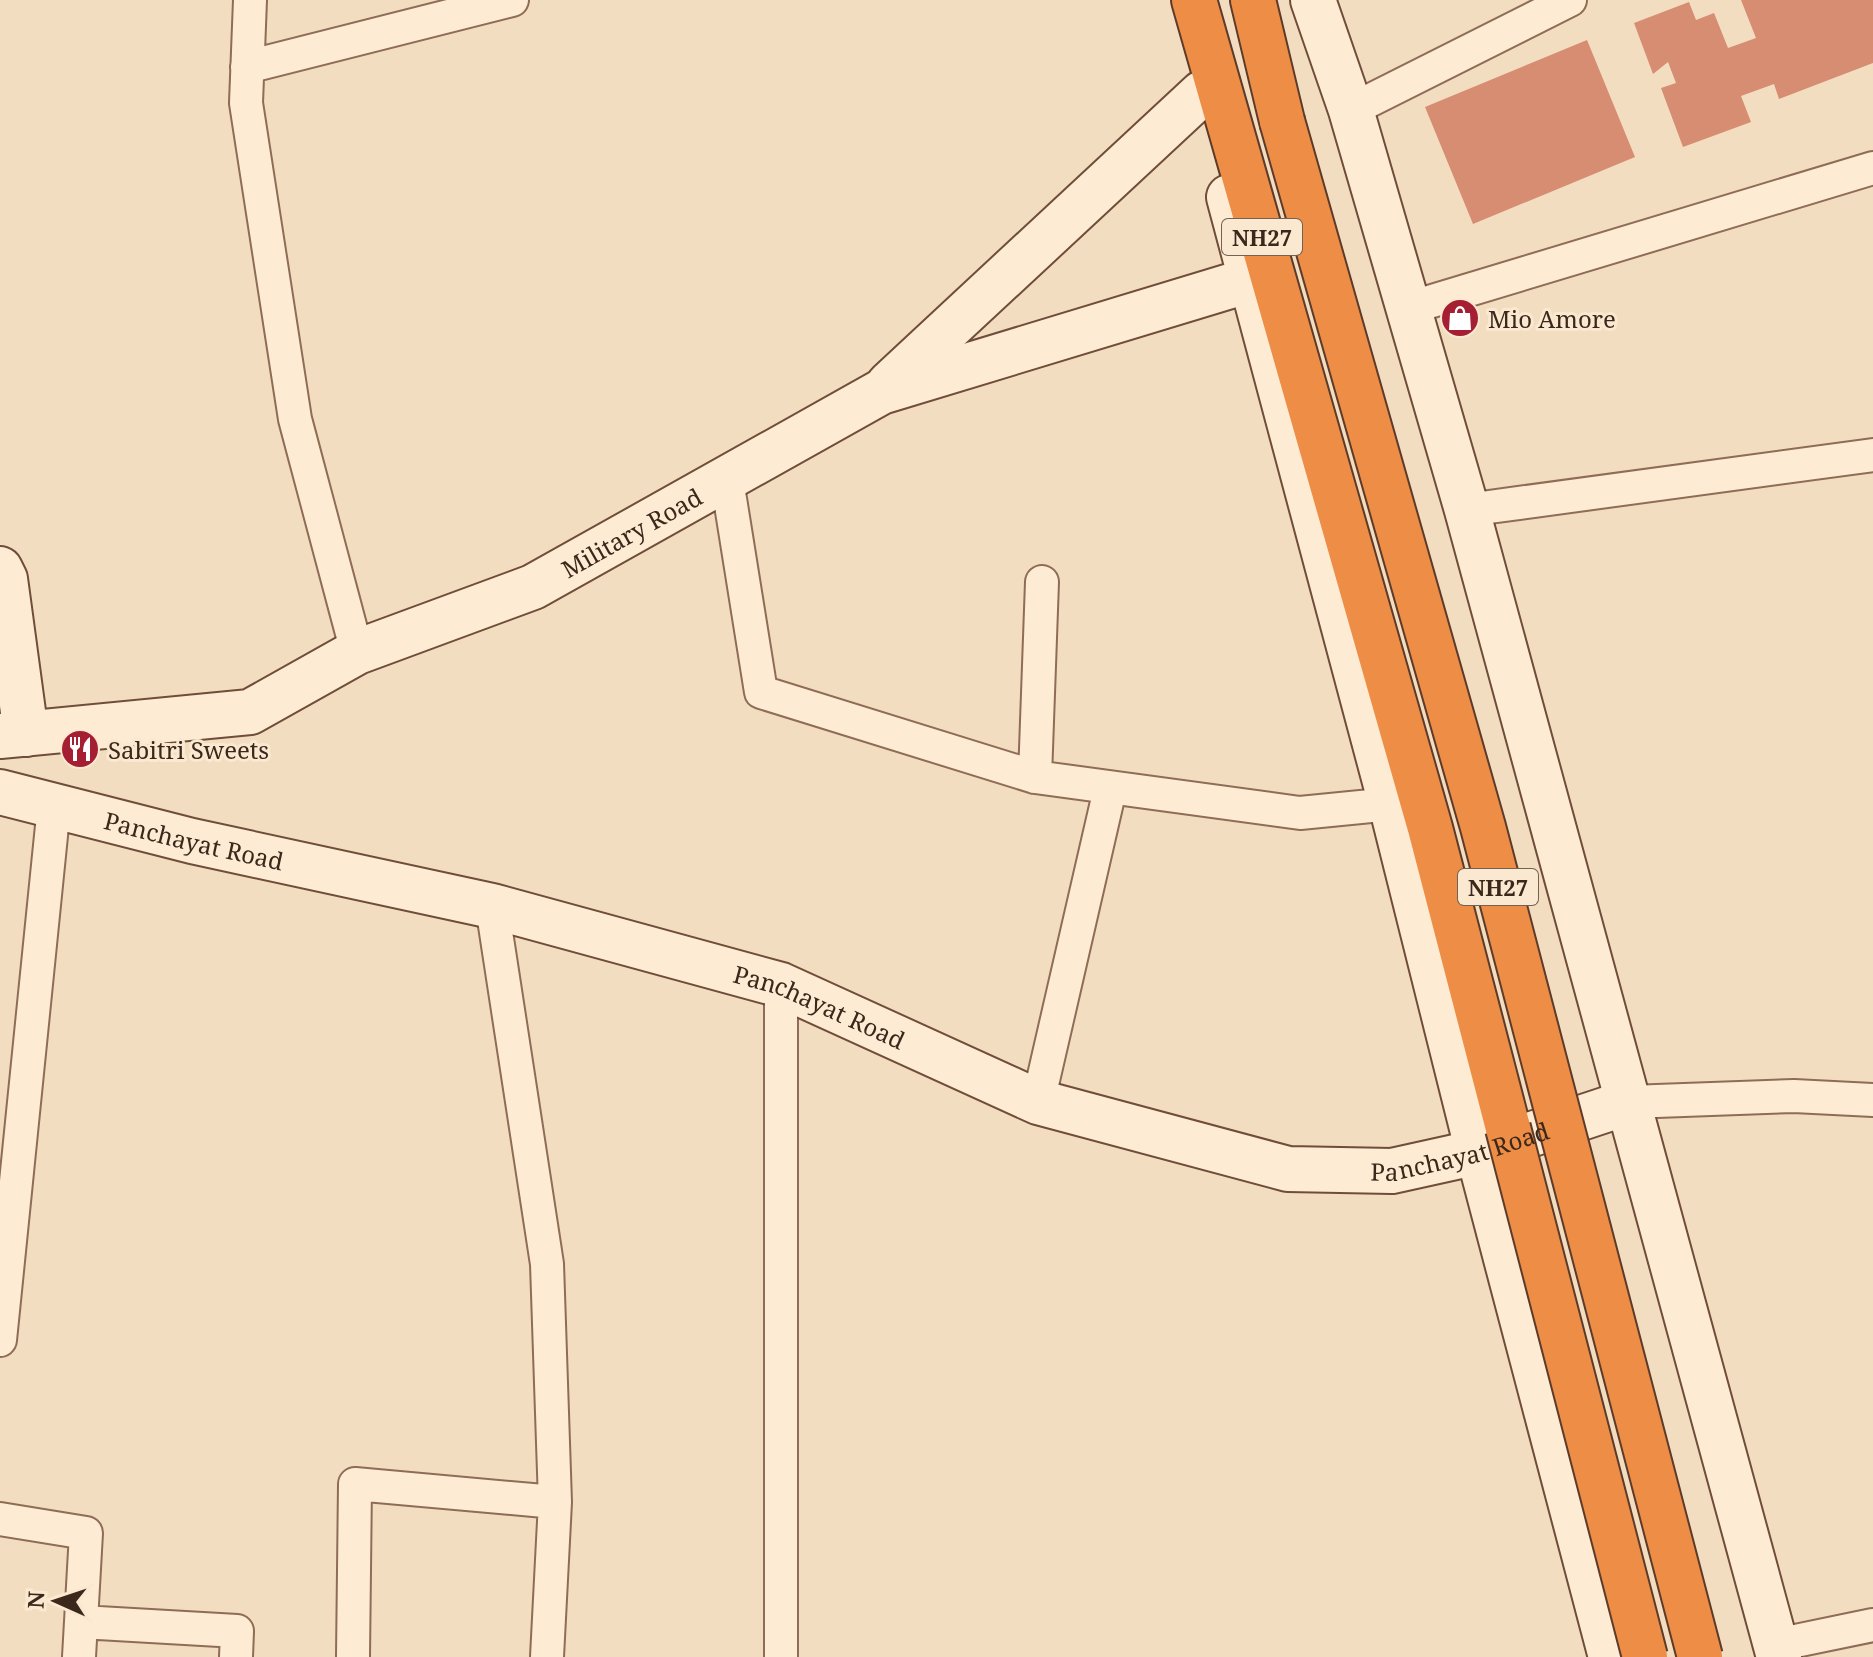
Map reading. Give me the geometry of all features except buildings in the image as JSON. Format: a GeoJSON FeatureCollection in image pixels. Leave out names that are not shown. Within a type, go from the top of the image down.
{"type":"FeatureCollection","features":[{"type":"Feature","properties":{"kind":"highway","name":"NH27"},"geometry":{"type":"LineString","coordinates":[[1194,0],[1430,828],[1645,1657]]}},
{"type":"Feature","properties":{"kind":"highway","name":"NH27"},"geometry":{"type":"LineString","coordinates":[[1253,0],[1282,121],[1483,827],[1700,1657]]}},
{"type":"Feature","properties":{"kind":"street"},"geometry":{"type":"LineString","coordinates":[[250,0],[246,103],[295,419],[357,652]]}},
{"type":"Feature","properties":{"kind":"street"},"geometry":{"type":"LineString","coordinates":[[247,67],[512,0]]}},
{"type":"Feature","properties":{"kind":"street"},"geometry":{"type":"LineString","coordinates":[[1181,0],[1250,280],[1391,804],[1478,1152],[1611,1657]]}},
{"type":"Feature","properties":{"kind":"street"},"geometry":{"type":"LineString","coordinates":[[1313,0],[1351,110],[1467,510],[1777,1651],[1873,1625]]}},
{"type":"Feature","properties":{"kind":"street"},"geometry":{"type":"LineString","coordinates":[[1351,110],[1570,0]]}},
{"type":"Feature","properties":{"kind":"street"},"geometry":{"type":"LineString","coordinates":[[881,392],[1202,93]]}},
{"type":"Feature","properties":{"kind":"street"},"geometry":{"type":"LineString","coordinates":[[1409,308],[1873,168]]}},
{"type":"Feature","properties":{"kind":"street","name":"Military Road"},"geometry":{"type":"LineString","coordinates":[[13,735],[250,712],[357,652],[533,587],[881,392],[1250,280]]}},
{"type":"Feature","properties":{"kind":"street"},"geometry":{"type":"LineString","coordinates":[[1467,510],[1873,455]]}},
{"type":"Feature","properties":{"kind":"street"},"geometry":{"type":"LineString","coordinates":[[727,480],[761,692],[1035,777],[1300,813],[1391,804]]}},
{"type":"Feature","properties":{"kind":"street"},"geometry":{"type":"LineString","coordinates":[[0,569],[5,579],[13,735]]}},
{"type":"Feature","properties":{"kind":"street"},"geometry":{"type":"LineString","coordinates":[[1035,777],[1042,582]]}},
{"type":"Feature","properties":{"kind":"street"},"geometry":{"type":"LineString","coordinates":[[1038,1102],[1110,789]]}},
{"type":"Feature","properties":{"kind":"street","name":"Panchayat Road"},"geometry":{"type":"LineString","coordinates":[[0,792],[192,841],[492,906],[781,985],[1038,1102],[1288,1169],[1392,1171],[1478,1152],[1629,1102]]}},
{"type":"Feature","properties":{"kind":"street"},"geometry":{"type":"LineString","coordinates":[[0,1340],[54,806]]}},
{"type":"Feature","properties":{"kind":"street"},"geometry":{"type":"LineString","coordinates":[[492,906],[547,1264],[555,1502],[547,1657]]}},
{"type":"Feature","properties":{"kind":"street"},"geometry":{"type":"LineString","coordinates":[[781,985],[781,1657]]}},
{"type":"Feature","properties":{"kind":"street"},"geometry":{"type":"LineString","coordinates":[[1629,1102],[1794,1096],[1873,1100]]}},
{"type":"Feature","properties":{"kind":"street"},"geometry":{"type":"LineString","coordinates":[[353,1657],[355,1484],[555,1502]]}},
{"type":"Feature","properties":{"kind":"street"},"geometry":{"type":"LineString","coordinates":[[0,1519],[86,1533],[79,1657]]}},
{"type":"Feature","properties":{"kind":"street"},"geometry":{"type":"LineString","coordinates":[[81,1622],[237,1631],[236,1657]]}},
{"type":"Feature","properties":{"kind":"place","name":"Mio Amore"},"geometry":{"type":"Point","coordinates":[1460,318]}},
{"type":"Feature","properties":{"kind":"place","name":"Sabitri Sweets"},"geometry":{"type":"Point","coordinates":[80,749]}}]}
